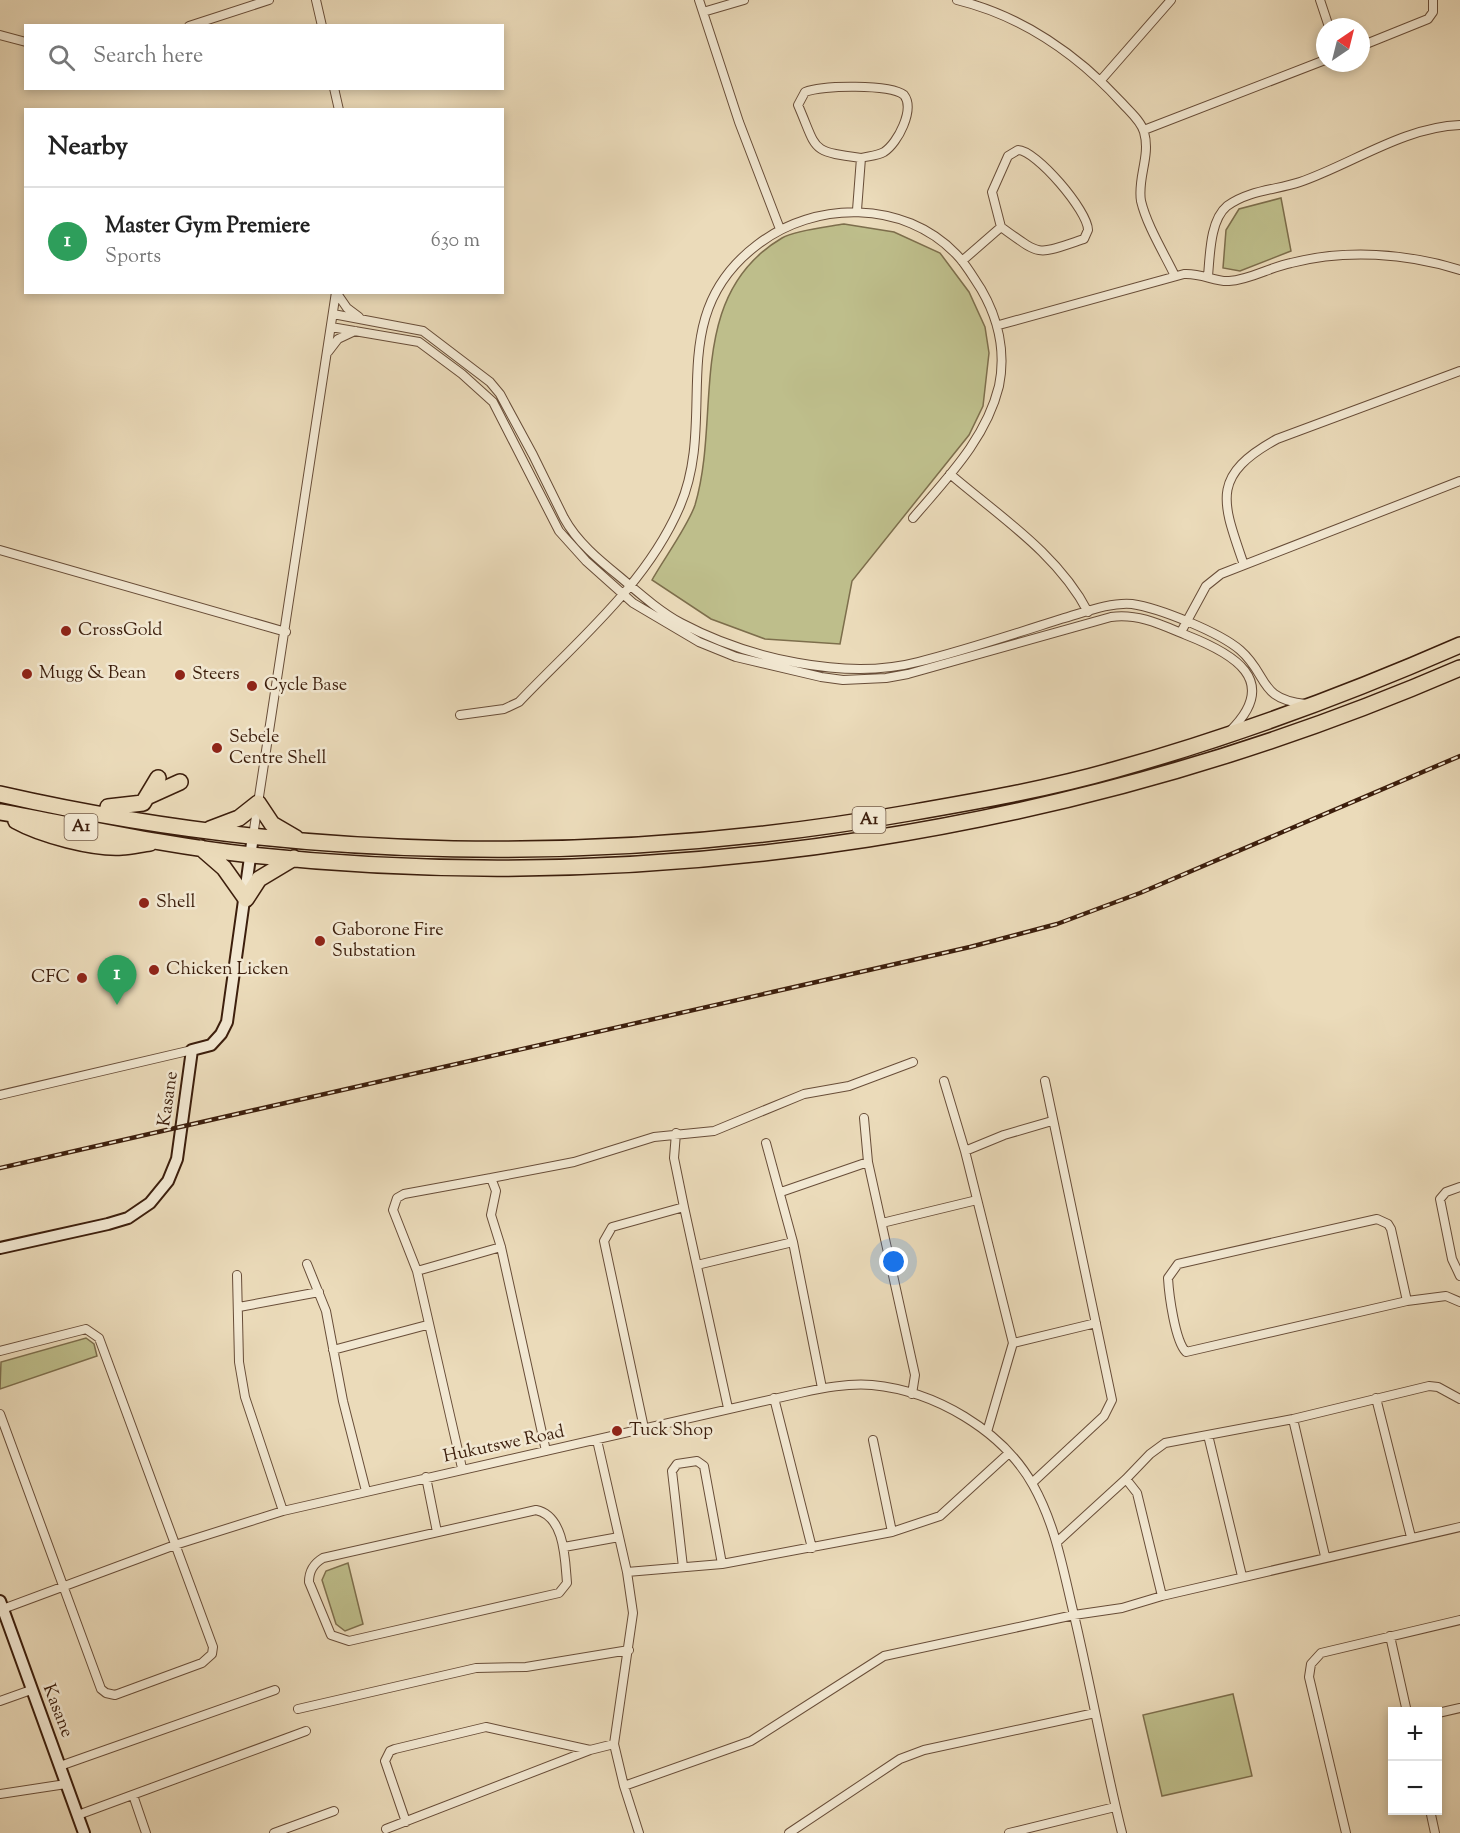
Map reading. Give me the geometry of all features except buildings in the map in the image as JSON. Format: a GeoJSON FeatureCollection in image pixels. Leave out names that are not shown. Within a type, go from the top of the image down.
{"type":"FeatureCollection","features":[{"type":"Feature","properties":{"kind":"highway","name":"A1"},"geometry":{"type":"LineString","coordinates":[[0,794],[54,806],[208,830],[310,843],[394,849],[581,848],[678,843],[770,834],[1005,797],[1114,770],[1225,736],[1460,645]]}},
{"type":"Feature","properties":{"kind":"highway","name":"A1"},"geometry":{"type":"LineString","coordinates":[[0,812],[251,855],[440,867],[563,866],[764,853],[944,826],[1119,786],[1270,741],[1460,668]]}},
{"type":"Feature","properties":{"kind":"highway"},"geometry":{"type":"LineString","coordinates":[[150,796],[158,778]]}},
{"type":"Feature","properties":{"kind":"highway"},"geometry":{"type":"LineString","coordinates":[[54,806],[124,807],[143,803],[150,796],[180,782]]}},
{"type":"Feature","properties":{"kind":"highway"},"geometry":{"type":"LineString","coordinates":[[208,830],[239,818],[258,804],[272,824],[289,835],[310,843]]}},
{"type":"Feature","properties":{"kind":"highway"},"geometry":{"type":"LineString","coordinates":[[201,848],[224,868],[246,899],[259,879],[294,858]]}},
{"type":"Feature","properties":{"kind":"street"},"geometry":{"type":"LineString","coordinates":[[195,24],[269,0]]}},
{"type":"Feature","properties":{"kind":"street"},"geometry":{"type":"LineString","coordinates":[[316,0],[322,24]]}},
{"type":"Feature","properties":{"kind":"street"},"geometry":{"type":"LineString","coordinates":[[699,0],[739,122],[780,229]]}},
{"type":"Feature","properties":{"kind":"street"},"geometry":{"type":"LineString","coordinates":[[703,12],[744,0]]}},
{"type":"Feature","properties":{"kind":"street"},"geometry":{"type":"LineString","coordinates":[[957,0],[980,6],[1044,36],[1101,80],[1144,130],[1148,148],[1141,199],[1175,276]]}},
{"type":"Feature","properties":{"kind":"street"},"geometry":{"type":"LineString","coordinates":[[1101,80],[1172,0]]}},
{"type":"Feature","properties":{"kind":"street"},"geometry":{"type":"LineString","coordinates":[[1320,0],[1326,18]]}},
{"type":"Feature","properties":{"kind":"street"},"geometry":{"type":"LineString","coordinates":[[1370,42],[1428,19],[1433,12],[1433,0]]}},
{"type":"Feature","properties":{"kind":"street"},"geometry":{"type":"LineString","coordinates":[[0,35],[24,41]]}},
{"type":"Feature","properties":{"kind":"street"},"geometry":{"type":"LineString","coordinates":[[1144,130],[1316,63]]}},
{"type":"Feature","properties":{"kind":"street"},"geometry":{"type":"LineString","coordinates":[[844,87],[885,89],[904,95],[909,104],[909,116],[890,146],[882,153],[861,158],[824,153],[817,148],[798,105],[805,92],[844,87]]}},
{"type":"Feature","properties":{"kind":"street"},"geometry":{"type":"LineString","coordinates":[[334,90],[339,108]]}},
{"type":"Feature","properties":{"kind":"street"},"geometry":{"type":"LineString","coordinates":[[1208,276],[1215,229],[1220,215],[1227,207],[1256,193],[1300,182],[1402,139],[1460,125]]}},
{"type":"Feature","properties":{"kind":"street"},"geometry":{"type":"LineString","coordinates":[[1017,150],[1024,150],[1057,181],[1075,204],[1088,230],[1084,239],[1043,253],[1032,250],[1000,227],[992,192],[1008,156],[1017,150]]}},
{"type":"Feature","properties":{"kind":"street"},"geometry":{"type":"LineString","coordinates":[[857,210],[861,158]]}},
{"type":"Feature","properties":{"kind":"street"},"geometry":{"type":"LineString","coordinates":[[460,715],[504,709],[519,702],[631,586],[664,538],[686,493],[694,451],[699,338],[707,309],[738,261],[780,229],[811,217],[857,210],[908,223],[938,238],[962,261],[987,300],[999,325],[1001,367],[994,404],[978,437],[913,518]]}},
{"type":"Feature","properties":{"kind":"street"},"geometry":{"type":"LineString","coordinates":[[962,261],[1000,227]]}},
{"type":"Feature","properties":{"kind":"street"},"geometry":{"type":"LineString","coordinates":[[999,325],[1175,276],[1198,273],[1227,282],[1290,263],[1361,255],[1392,256],[1434,262],[1460,270]]}},
{"type":"Feature","properties":{"kind":"street"},"geometry":{"type":"LineString","coordinates":[[253,836],[286,632],[336,294]]}},
{"type":"Feature","properties":{"kind":"street"},"geometry":{"type":"LineString","coordinates":[[337,294],[350,311],[365,320]]}},
{"type":"Feature","properties":{"kind":"street"},"geometry":{"type":"LineString","coordinates":[[333,314],[423,331],[490,382],[500,394],[569,527],[604,564],[681,623],[725,642],[791,660],[847,669],[916,663],[1088,612],[1129,604],[1186,622],[1231,643],[1242,652],[1264,684],[1278,698],[1312,704]]}},
{"type":"Feature","properties":{"kind":"street"},"geometry":{"type":"LineString","coordinates":[[331,327],[360,330],[419,342],[486,394],[501,416],[563,536],[622,595],[682,633],[716,649],[797,673],[843,680],[908,674],[1124,615],[1142,618],[1181,632],[1231,655],[1248,678],[1251,695],[1247,710],[1225,736]]}},
{"type":"Feature","properties":{"kind":"street"},"geometry":{"type":"LineString","coordinates":[[326,354],[338,339],[360,330]]}},
{"type":"Feature","properties":{"kind":"street"},"geometry":{"type":"LineString","coordinates":[[1244,565],[1227,517],[1225,500],[1233,473],[1246,458],[1277,439],[1460,370]]}},
{"type":"Feature","properties":{"kind":"street"},"geometry":{"type":"LineString","coordinates":[[950,474],[1051,561],[1077,592],[1088,612]]}},
{"type":"Feature","properties":{"kind":"street"},"geometry":{"type":"LineString","coordinates":[[1181,632],[1206,586],[1213,578],[1460,481]]}},
{"type":"Feature","properties":{"kind":"street"},"geometry":{"type":"LineString","coordinates":[[0,550],[286,632]]}},
{"type":"Feature","properties":{"kind":"street","name":"Kasane"},"geometry":{"type":"LineString","coordinates":[[0,1248],[128,1218],[150,1203],[168,1180],[177,1159],[192,1050],[211,1045],[221,1034],[227,1022],[253,836]]}},
{"type":"Feature","properties":{"kind":"street"},"geometry":{"type":"LineString","coordinates":[[0,1095],[192,1050]]}},
{"type":"Feature","properties":{"kind":"street"},"geometry":{"type":"LineString","coordinates":[[462,1468],[427,1325],[417,1271],[393,1210],[397,1198],[425,1190],[574,1162],[654,1137],[714,1131],[804,1094],[849,1086],[913,1062]]}},
{"type":"Feature","properties":{"kind":"street"},"geometry":{"type":"LineString","coordinates":[[944,1081],[965,1151],[1013,1343],[987,1432]]}},
{"type":"Feature","properties":{"kind":"street"},"geometry":{"type":"LineString","coordinates":[[1032,1483],[1104,1416],[1112,1400],[1044,1081]]}},
{"type":"Feature","properties":{"kind":"street"},"geometry":{"type":"LineString","coordinates":[[864,1118],[868,1162],[915,1375],[912,1395]]}},
{"type":"Feature","properties":{"kind":"street"},"geometry":{"type":"LineString","coordinates":[[965,1151],[1004,1135],[1052,1121]]}},
{"type":"Feature","properties":{"kind":"street"},"geometry":{"type":"LineString","coordinates":[[676,1133],[674,1158],[728,1408]]}},
{"type":"Feature","properties":{"kind":"street"},"geometry":{"type":"LineString","coordinates":[[766,1143],[793,1242],[822,1388]]}},
{"type":"Feature","properties":{"kind":"street"},"geometry":{"type":"LineString","coordinates":[[781,1192],[868,1162]]}},
{"type":"Feature","properties":{"kind":"street"},"geometry":{"type":"LineString","coordinates":[[491,1178],[496,1191],[491,1215],[501,1247],[546,1451]]}},
{"type":"Feature","properties":{"kind":"street"},"geometry":{"type":"LineString","coordinates":[[1460,1187],[1446,1192],[1440,1199],[1460,1276]]}},
{"type":"Feature","properties":{"kind":"street"},"geometry":{"type":"LineString","coordinates":[[882,1223],[977,1200]]}},
{"type":"Feature","properties":{"kind":"street"},"geometry":{"type":"LineString","coordinates":[[644,1428],[604,1241],[612,1227],[684,1207]]}},
{"type":"Feature","properties":{"kind":"street"},"geometry":{"type":"LineString","coordinates":[[1407,1301],[1391,1229],[1388,1224],[1377,1220],[1178,1264],[1168,1278],[1174,1319],[1183,1350],[1186,1352],[1407,1301],[1446,1296],[1460,1302]]}},
{"type":"Feature","properties":{"kind":"street"},"geometry":{"type":"LineString","coordinates":[[698,1265],[793,1242]]}},
{"type":"Feature","properties":{"kind":"street"},"geometry":{"type":"LineString","coordinates":[[417,1271],[501,1247]]}},
{"type":"Feature","properties":{"kind":"street"},"geometry":{"type":"LineString","coordinates":[[308,1264],[326,1311],[343,1401],[366,1491]]}},
{"type":"Feature","properties":{"kind":"street"},"geometry":{"type":"LineString","coordinates":[[237,1275],[239,1362],[245,1397],[284,1511]]}},
{"type":"Feature","properties":{"kind":"street"},"geometry":{"type":"LineString","coordinates":[[239,1307],[319,1292]]}},
{"type":"Feature","properties":{"kind":"street"},"geometry":{"type":"LineString","coordinates":[[1013,1343],[1096,1323]]}},
{"type":"Feature","properties":{"kind":"street"},"geometry":{"type":"LineString","coordinates":[[333,1350],[427,1325]]}},
{"type":"Feature","properties":{"kind":"street"},"geometry":{"type":"LineString","coordinates":[[0,1351],[86,1329],[94,1332],[99,1338],[213,1647],[212,1654],[202,1663],[115,1695],[101,1689],[0,1414]]}},
{"type":"Feature","properties":{"kind":"street","name":"Hukutswe Road"},"geometry":{"type":"LineString","coordinates":[[1,1607],[63,1587],[175,1545],[284,1511],[462,1468],[597,1440],[774,1398],[822,1388],[872,1385],[912,1395],[947,1408],[987,1432],[1009,1453],[1032,1483],[1057,1542],[1122,1833]]}},
{"type":"Feature","properties":{"kind":"street"},"geometry":{"type":"LineString","coordinates":[[1057,1542],[1150,1454],[1165,1443],[1293,1419],[1429,1386],[1443,1389],[1460,1399]]}},
{"type":"Feature","properties":{"kind":"street"},"geometry":{"type":"LineString","coordinates":[[774,1398],[812,1548]]}},
{"type":"Feature","properties":{"kind":"street"},"geometry":{"type":"LineString","coordinates":[[1376,1398],[1411,1537]]}},
{"type":"Feature","properties":{"kind":"street"},"geometry":{"type":"LineString","coordinates":[[1293,1419],[1325,1556]]}},
{"type":"Feature","properties":{"kind":"street"},"geometry":{"type":"LineString","coordinates":[[1208,1434],[1242,1576]]}},
{"type":"Feature","properties":{"kind":"street"},"geometry":{"type":"LineString","coordinates":[[597,1440],[627,1572],[633,1621],[614,1744],[639,1833]]}},
{"type":"Feature","properties":{"kind":"street"},"geometry":{"type":"LineString","coordinates":[[873,1440],[892,1532]]}},
{"type":"Feature","properties":{"kind":"street"},"geometry":{"type":"LineString","coordinates":[[627,1572],[722,1564],[892,1532],[940,1516],[1009,1453]]}},
{"type":"Feature","properties":{"kind":"street"},"geometry":{"type":"LineString","coordinates":[[683,1567],[672,1471],[677,1464],[697,1461],[704,1466],[722,1564]]}},
{"type":"Feature","properties":{"kind":"street"},"geometry":{"type":"LineString","coordinates":[[426,1477],[436,1532]]}},
{"type":"Feature","properties":{"kind":"street"},"geometry":{"type":"LineString","coordinates":[[1126,1479],[1137,1493],[1162,1596]]}},
{"type":"Feature","properties":{"kind":"street"},"geometry":{"type":"LineString","coordinates":[[536,1510],[545,1512],[550,1517],[564,1547],[567,1582],[559,1593],[350,1641],[331,1635],[309,1582],[309,1575],[316,1562],[323,1558],[536,1510]]}},
{"type":"Feature","properties":{"kind":"street"},"geometry":{"type":"LineString","coordinates":[[624,1786],[751,1741],[884,1656],[1074,1615],[1122,1608],[1325,1556],[1460,1527]]}},
{"type":"Feature","properties":{"kind":"street"},"geometry":{"type":"LineString","coordinates":[[564,1547],[619,1537]]}},
{"type":"Feature","properties":{"kind":"street","name":"Kasane"},"geometry":{"type":"LineString","coordinates":[[1,1607],[84,1833]]}},
{"type":"Feature","properties":{"kind":"street"},"geometry":{"type":"LineString","coordinates":[[1346,1833],[1309,1677],[1311,1664],[1321,1653],[1460,1620]]}},
{"type":"Feature","properties":{"kind":"street"},"geometry":{"type":"LineString","coordinates":[[1390,1636],[1406,1707]]}},
{"type":"Feature","properties":{"kind":"street"},"geometry":{"type":"LineString","coordinates":[[298,1710],[476,1668],[526,1667],[629,1650]]}},
{"type":"Feature","properties":{"kind":"street"},"geometry":{"type":"LineString","coordinates":[[0,1701],[31,1690]]}},
{"type":"Feature","properties":{"kind":"street"},"geometry":{"type":"LineString","coordinates":[[60,1766],[274,1690]]}},
{"type":"Feature","properties":{"kind":"street"},"geometry":{"type":"LineString","coordinates":[[1442,1712],[1460,1708]]}},
{"type":"Feature","properties":{"kind":"street"},"geometry":{"type":"LineString","coordinates":[[789,1833],[900,1760],[924,1750],[1095,1713]]}},
{"type":"Feature","properties":{"kind":"street"},"geometry":{"type":"LineString","coordinates":[[406,1822],[385,1761],[390,1751],[395,1749],[486,1727],[590,1750]]}},
{"type":"Feature","properties":{"kind":"street"},"geometry":{"type":"LineString","coordinates":[[78,1815],[306,1731]]}},
{"type":"Feature","properties":{"kind":"street"},"geometry":{"type":"LineString","coordinates":[[386,1829],[590,1750],[614,1744]]}},
{"type":"Feature","properties":{"kind":"street"},"geometry":{"type":"LineString","coordinates":[[0,1794],[66,1784]]}},
{"type":"Feature","properties":{"kind":"street"},"geometry":{"type":"LineString","coordinates":[[133,1795],[146,1833]]}},
{"type":"Feature","properties":{"kind":"street"},"geometry":{"type":"LineString","coordinates":[[1009,1833],[1115,1807]]}},
{"type":"Feature","properties":{"kind":"street"},"geometry":{"type":"LineString","coordinates":[[274,1833],[334,1811]]}},
{"type":"Feature","properties":{"kind":"street"},"geometry":{"type":"LineString","coordinates":[[1431,1815],[1435,1833]]}},
{"type":"Feature","properties":{"kind":"green space"},"geometry":{"type":"Polygon","coordinates":[[[1281,198],[1291,251],[1240,271],[1223,268],[1226,230],[1239,209],[1281,198]]]}},
{"type":"Feature","properties":{"kind":"green space"},"geometry":{"type":"Polygon","coordinates":[[[844,224],[894,232],[940,253],[969,292],[985,327],[989,353],[983,406],[969,435],[852,581],[840,644],[765,639],[711,619],[652,580],[695,505],[702,470],[712,360],[719,324],[731,292],[751,262],[782,238],[803,231],[844,224]]]}},
{"type":"Feature","properties":{"kind":"green space"},"geometry":{"type":"Polygon","coordinates":[[[86,1338],[94,1344],[97,1356],[0,1389],[1,1362],[86,1338]]]}},
{"type":"Feature","properties":{"kind":"green space"},"geometry":{"type":"Polygon","coordinates":[[[348,1563],[363,1624],[345,1631],[336,1624],[322,1580],[326,1571],[348,1563]]]}},
{"type":"Feature","properties":{"kind":"green space"},"geometry":{"type":"Polygon","coordinates":[[[1233,1694],[1252,1776],[1162,1796],[1143,1715],[1233,1694]]]}},
{"type":"Feature","properties":{"kind":"railway"},"geometry":{"type":"LineString","coordinates":[[0,1168],[970,947],[1057,924],[1140,893],[1460,756]]}},
{"type":"Feature","properties":{"kind":"place","name":"CrossGold"},"geometry":{"type":"Point","coordinates":[66,631]}},
{"type":"Feature","properties":{"kind":"place","name":"Mugg & Bean"},"geometry":{"type":"Point","coordinates":[27,674]}},
{"type":"Feature","properties":{"kind":"place","name":"Steers"},"geometry":{"type":"Point","coordinates":[180,675]}},
{"type":"Feature","properties":{"kind":"place","name":"Cycle Base"},"geometry":{"type":"Point","coordinates":[252,686]}},
{"type":"Feature","properties":{"kind":"place","name":"Sebele Centre Shell"},"geometry":{"type":"Point","coordinates":[217,748]}},
{"type":"Feature","properties":{"kind":"place","name":"Shell"},"geometry":{"type":"Point","coordinates":[144,903]}},
{"type":"Feature","properties":{"kind":"place","name":"Gaborone Fire Substation"},"geometry":{"type":"Point","coordinates":[320,941]}},
{"type":"Feature","properties":{"kind":"place","name":"Chicken Licken"},"geometry":{"type":"Point","coordinates":[154,970]}},
{"type":"Feature","properties":{"kind":"place","name":"CFC"},"geometry":{"type":"Point","coordinates":[82,978]}},
{"type":"Feature","properties":{"kind":"place","name":"Master Gym Premiere"},"geometry":{"type":"Point","coordinates":[117,1005]}},
{"type":"Feature","properties":{"kind":"place","name":"Tuck Shop"},"geometry":{"type":"Point","coordinates":[617,1431]}}]}
